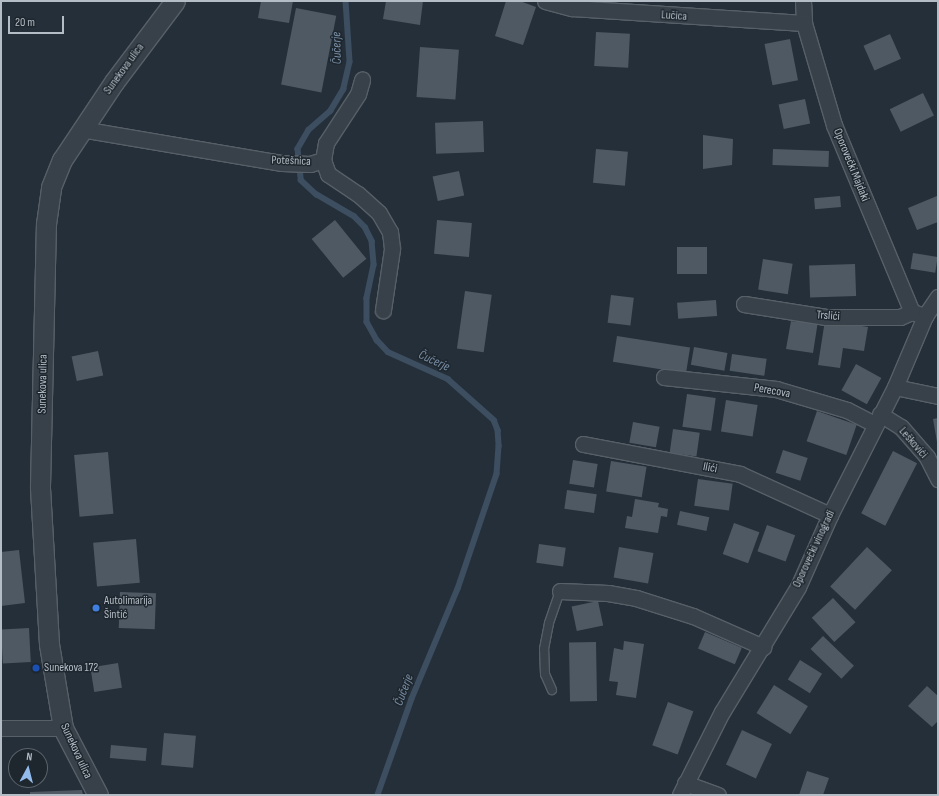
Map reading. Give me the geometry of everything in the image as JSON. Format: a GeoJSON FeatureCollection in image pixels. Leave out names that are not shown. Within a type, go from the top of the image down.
{"type":"FeatureCollection","features":[{"type":"Feature","properties":{"kind":"street","name":"Sunekova ulica"},"geometry":{"type":"LineString","coordinates":[[98,795],[63,728],[48,644],[40,486],[46,224],[51,187],[62,160],[81,129],[175,1]]}},
{"type":"Feature","properties":{"kind":"street","name":"Lučica"},"geometry":{"type":"LineString","coordinates":[[545,1],[572,8],[804,23]]}},
{"type":"Feature","properties":{"kind":"street","name":"Oporovečki Majdaki"},"geometry":{"type":"LineString","coordinates":[[803,1],[804,23],[834,125],[919,314]]}},
{"type":"Feature","properties":{"kind":"street"},"geometry":{"type":"LineString","coordinates":[[316,162],[326,143],[358,94],[362,80]]}},
{"type":"Feature","properties":{"kind":"street","name":"Potešnica"},"geometry":{"type":"LineString","coordinates":[[81,129],[282,163],[316,162],[328,174],[358,194],[379,213],[390,232],[392,249],[383,310]]}},
{"type":"Feature","properties":{"kind":"street","name":"Oporovečki vinogradi"},"geometry":{"type":"LineString","coordinates":[[682,789],[722,712],[798,587],[830,515],[877,419],[895,387],[919,314],[938,297]]}},
{"type":"Feature","properties":{"kind":"street","name":"Trslići"},"geometry":{"type":"LineString","coordinates":[[744,304],[826,317],[900,317],[919,314]]}},
{"type":"Feature","properties":{"kind":"street","name":"Perecova"},"geometry":{"type":"LineString","coordinates":[[664,377],[776,389],[877,419]]}},
{"type":"Feature","properties":{"kind":"street"},"geometry":{"type":"LineString","coordinates":[[895,387],[938,396]]}},
{"type":"Feature","properties":{"kind":"street","name":"Leškovići"},"geometry":{"type":"LineString","coordinates":[[877,419],[900,427],[927,457],[938,479]]}},
{"type":"Feature","properties":{"kind":"street","name":"Ilići"},"geometry":{"type":"LineString","coordinates":[[584,444],[740,474],[830,515]]}},
{"type":"Feature","properties":{"kind":"street"},"geometry":{"type":"LineString","coordinates":[[560,591],[608,593],[642,600],[693,616],[762,647]]}},
{"type":"Feature","properties":{"kind":"street"},"geometry":{"type":"LineString","coordinates":[[1,728],[63,728]]}},
{"type":"Feature","properties":{"kind":"street"},"geometry":{"type":"LineString","coordinates":[[682,789],[718,795]]}},
{"type":"Feature","properties":{"kind":"lane"},"geometry":{"type":"LineString","coordinates":[[552,690],[545,674],[544,649],[548,623],[560,591]]}},
{"type":"Feature","properties":{"kind":"building"},"geometry":{"type":"Polygon","coordinates":[[[261,1],[293,1],[289,23],[258,18],[261,1]]]}},
{"type":"Feature","properties":{"kind":"building"},"geometry":{"type":"Polygon","coordinates":[[[386,1],[423,1],[420,25],[383,19],[386,1]]]}},
{"type":"Feature","properties":{"kind":"building"},"geometry":{"type":"Polygon","coordinates":[[[506,1],[520,1],[536,7],[523,45],[495,36],[506,1]]]}},
{"type":"Feature","properties":{"kind":"building"},"geometry":{"type":"Polygon","coordinates":[[[296,8],[336,16],[321,92],[281,85],[296,8]]]}},
{"type":"Feature","properties":{"kind":"building"},"geometry":{"type":"Polygon","coordinates":[[[596,32],[630,34],[628,68],[594,66],[596,32]]]}},
{"type":"Feature","properties":{"kind":"building"},"geometry":{"type":"Polygon","coordinates":[[[890,34],[901,59],[874,70],[864,46],[890,34]]]}},
{"type":"Feature","properties":{"kind":"building"},"geometry":{"type":"Polygon","coordinates":[[[790,39],[798,80],[772,85],[764,44],[790,39]]]}},
{"type":"Feature","properties":{"kind":"building"},"geometry":{"type":"Polygon","coordinates":[[[420,47],[459,50],[455,100],[417,97],[420,47]]]}},
{"type":"Feature","properties":{"kind":"building"},"geometry":{"type":"Polygon","coordinates":[[[923,93],[934,115],[901,132],[890,109],[923,93]]]}},
{"type":"Feature","properties":{"kind":"building"},"geometry":{"type":"Polygon","coordinates":[[[805,99],[810,123],[784,129],[779,105],[805,99]]]}},
{"type":"Feature","properties":{"kind":"building"},"geometry":{"type":"Polygon","coordinates":[[[483,121],[484,152],[436,154],[435,123],[483,121]]]}},
{"type":"Feature","properties":{"kind":"building"},"geometry":{"type":"Polygon","coordinates":[[[703,135],[733,139],[732,165],[703,169],[703,135]]]}},
{"type":"Feature","properties":{"kind":"building"},"geometry":{"type":"Polygon","coordinates":[[[596,149],[628,152],[625,186],[593,183],[596,149]]]}},
{"type":"Feature","properties":{"kind":"building"},"geometry":{"type":"Polygon","coordinates":[[[773,149],[829,151],[828,167],[772,165],[773,149]]]}},
{"type":"Feature","properties":{"kind":"building"},"geometry":{"type":"Polygon","coordinates":[[[459,171],[464,195],[438,201],[433,177],[459,171]]]}},
{"type":"Feature","properties":{"kind":"building"},"geometry":{"type":"Polygon","coordinates":[[[840,196],[841,207],[815,209],[814,198],[840,196]]]}},
{"type":"Feature","properties":{"kind":"building"},"geometry":{"type":"Polygon","coordinates":[[[937,196],[938,222],[917,230],[908,208],[937,196]]]}},
{"type":"Feature","properties":{"kind":"building"},"geometry":{"type":"Polygon","coordinates":[[[335,220],[366,259],[343,278],[312,239],[335,220]]]}},
{"type":"Feature","properties":{"kind":"building"},"geometry":{"type":"Polygon","coordinates":[[[437,220],[472,223],[469,257],[434,254],[437,220]]]}},
{"type":"Feature","properties":{"kind":"building"},"geometry":{"type":"Polygon","coordinates":[[[677,247],[707,247],[707,274],[677,274],[677,247]]]}},
{"type":"Feature","properties":{"kind":"building"},"geometry":{"type":"Polygon","coordinates":[[[913,253],[938,257],[935,273],[910,269],[913,253]]]}},
{"type":"Feature","properties":{"kind":"building"},"geometry":{"type":"Polygon","coordinates":[[[763,259],[793,264],[788,294],[758,290],[763,259]]]}},
{"type":"Feature","properties":{"kind":"building"},"geometry":{"type":"Polygon","coordinates":[[[855,264],[856,296],[810,298],[809,266],[855,264]]]}},
{"type":"Feature","properties":{"kind":"building"},"geometry":{"type":"Polygon","coordinates":[[[465,291],[492,295],[484,352],[457,348],[465,291]]]}},
{"type":"Feature","properties":{"kind":"building"},"geometry":{"type":"Polygon","coordinates":[[[611,295],[634,298],[630,326],[608,323],[611,295]]]}},
{"type":"Feature","properties":{"kind":"building"},"geometry":{"type":"Polygon","coordinates":[[[716,300],[717,316],[678,319],[677,303],[716,300]]]}},
{"type":"Feature","properties":{"kind":"building"},"geometry":{"type":"Polygon","coordinates":[[[799,318],[818,321],[813,353],[786,349],[791,321],[798,322],[799,318]]]}},
{"type":"Feature","properties":{"kind":"building"},"geometry":{"type":"Polygon","coordinates":[[[825,320],[868,327],[864,351],[843,348],[840,368],[818,365],[825,320]]]}},
{"type":"Feature","properties":{"kind":"building"},"geometry":{"type":"Polygon","coordinates":[[[617,336],[690,348],[686,373],[613,362],[617,336]]]}},
{"type":"Feature","properties":{"kind":"building"},"geometry":{"type":"Polygon","coordinates":[[[694,347],[727,353],[724,371],[691,365],[694,347]]]}},
{"type":"Feature","properties":{"kind":"building"},"geometry":{"type":"Polygon","coordinates":[[[98,351],[103,375],[77,381],[72,357],[98,351]]]}},
{"type":"Feature","properties":{"kind":"building"},"geometry":{"type":"Polygon","coordinates":[[[732,354],[767,359],[764,376],[730,371],[732,354]]]}},
{"type":"Feature","properties":{"kind":"building"},"geometry":{"type":"Polygon","coordinates":[[[856,364],[881,378],[867,404],[841,390],[856,364]]]}},
{"type":"Feature","properties":{"kind":"building"},"geometry":{"type":"Polygon","coordinates":[[[687,394],[716,398],[711,431],[682,427],[687,394]]]}},
{"type":"Feature","properties":{"kind":"building"},"geometry":{"type":"Polygon","coordinates":[[[726,400],[758,405],[753,437],[721,432],[726,400]]]}},
{"type":"Feature","properties":{"kind":"building"},"geometry":{"type":"Polygon","coordinates":[[[817,411],[857,425],[846,455],[807,441],[817,411]]]}},
{"type":"Feature","properties":{"kind":"building"},"geometry":{"type":"Polygon","coordinates":[[[938,418],[938,442],[937,442],[933,419],[938,418]]]}},
{"type":"Feature","properties":{"kind":"building"},"geometry":{"type":"Polygon","coordinates":[[[633,422],[660,427],[656,447],[629,443],[633,422]]]}},
{"type":"Feature","properties":{"kind":"building"},"geometry":{"type":"Polygon","coordinates":[[[673,429],[700,433],[696,457],[670,453],[673,429]]]}},
{"type":"Feature","properties":{"kind":"building"},"geometry":{"type":"Polygon","coordinates":[[[783,450],[808,458],[800,481],[776,473],[783,450]]]}},
{"type":"Feature","properties":{"kind":"building"},"geometry":{"type":"Polygon","coordinates":[[[893,451],[917,463],[885,526],[861,513],[893,451]]]}},
{"type":"Feature","properties":{"kind":"building"},"geometry":{"type":"Polygon","coordinates":[[[108,452],[113,514],[80,517],[74,455],[108,452]]]}},
{"type":"Feature","properties":{"kind":"building"},"geometry":{"type":"Polygon","coordinates":[[[573,460],[598,464],[594,488],[569,484],[573,460]]]}},
{"type":"Feature","properties":{"kind":"building"},"geometry":{"type":"Polygon","coordinates":[[[611,461],[647,467],[642,497],[606,492],[611,461]]]}},
{"type":"Feature","properties":{"kind":"building"},"geometry":{"type":"Polygon","coordinates":[[[698,479],[733,484],[729,511],[694,506],[698,479]]]}},
{"type":"Feature","properties":{"kind":"building"},"geometry":{"type":"Polygon","coordinates":[[[567,490],[597,494],[594,513],[564,509],[567,490]]]}},
{"type":"Feature","properties":{"kind":"building"},"geometry":{"type":"Polygon","coordinates":[[[635,499],[659,503],[658,507],[668,509],[667,517],[661,516],[658,533],[625,528],[627,516],[632,517],[635,499]]]}},
{"type":"Feature","properties":{"kind":"building"},"geometry":{"type":"Polygon","coordinates":[[[680,511],[709,517],[706,531],[677,525],[680,511]]]}},
{"type":"Feature","properties":{"kind":"building"},"geometry":{"type":"Polygon","coordinates":[[[734,523],[759,532],[748,563],[723,554],[734,523]]]}},
{"type":"Feature","properties":{"kind":"building"},"geometry":{"type":"Polygon","coordinates":[[[767,525],[795,535],[786,562],[757,551],[767,525]]]}},
{"type":"Feature","properties":{"kind":"building"},"geometry":{"type":"Polygon","coordinates":[[[136,539],[140,583],[97,587],[93,543],[136,539]]]}},
{"type":"Feature","properties":{"kind":"building"},"geometry":{"type":"Polygon","coordinates":[[[539,544],[566,548],[563,567],[536,563],[539,544]]]}},
{"type":"Feature","properties":{"kind":"building"},"geometry":{"type":"Polygon","coordinates":[[[619,547],[653,553],[648,584],[614,578],[619,547]]]}},
{"type":"Feature","properties":{"kind":"building"},"geometry":{"type":"Polygon","coordinates":[[[867,547],[892,570],[855,610],[830,586],[867,547]]]}},
{"type":"Feature","properties":{"kind":"building"},"geometry":{"type":"Polygon","coordinates":[[[19,550],[25,603],[1,606],[1,552],[19,550]]]}},
{"type":"Feature","properties":{"kind":"building"},"geometry":{"type":"Polygon","coordinates":[[[120,592],[156,593],[155,629],[119,628],[120,592]]]}},
{"type":"Feature","properties":{"kind":"building"},"geometry":{"type":"Polygon","coordinates":[[[833,598],[856,622],[834,642],[812,618],[833,598]]]}},
{"type":"Feature","properties":{"kind":"building"},"geometry":{"type":"Polygon","coordinates":[[[598,601],[603,625],[577,631],[572,607],[598,601]]]}},
{"type":"Feature","properties":{"kind":"building"},"geometry":{"type":"Polygon","coordinates":[[[29,628],[31,662],[3,663],[1,629],[29,628]]]}},
{"type":"Feature","properties":{"kind":"building"},"geometry":{"type":"Polygon","coordinates":[[[705,632],[742,648],[735,664],[698,649],[705,632]]]}},
{"type":"Feature","properties":{"kind":"building"},"geometry":{"type":"Polygon","coordinates":[[[823,636],[854,666],[841,679],[810,649],[823,636]]]}},
{"type":"Feature","properties":{"kind":"building"},"geometry":{"type":"Polygon","coordinates":[[[624,641],[644,644],[636,698],[616,695],[618,682],[609,681],[614,648],[623,650],[624,641]]]}},
{"type":"Feature","properties":{"kind":"building"},"geometry":{"type":"Polygon","coordinates":[[[569,642],[596,642],[597,701],[570,701],[569,642]]]}},
{"type":"Feature","properties":{"kind":"building"},"geometry":{"type":"Polygon","coordinates":[[[800,660],[822,674],[810,693],[788,680],[800,660]]]}},
{"type":"Feature","properties":{"kind":"building"},"geometry":{"type":"Polygon","coordinates":[[[118,663],[122,688],[94,692],[90,667],[118,663]]]}},
{"type":"Feature","properties":{"kind":"building"},"geometry":{"type":"Polygon","coordinates":[[[774,685],[808,706],[790,734],[757,713],[774,685]]]}},
{"type":"Feature","properties":{"kind":"building"},"geometry":{"type":"Polygon","coordinates":[[[927,686],[938,696],[938,721],[932,727],[908,706],[927,686]]]}},
{"type":"Feature","properties":{"kind":"building"},"geometry":{"type":"Polygon","coordinates":[[[668,702],[693,711],[678,754],[652,745],[668,702]]]}},
{"type":"Feature","properties":{"kind":"building"},"geometry":{"type":"Polygon","coordinates":[[[742,730],[772,744],[756,778],[726,764],[742,730]]]}},
{"type":"Feature","properties":{"kind":"building"},"geometry":{"type":"Polygon","coordinates":[[[164,733],[196,736],[193,768],[161,765],[164,733]]]}},
{"type":"Feature","properties":{"kind":"building"},"geometry":{"type":"Polygon","coordinates":[[[111,745],[147,748],[146,761],[110,758],[111,745]]]}},
{"type":"Feature","properties":{"kind":"building"},"geometry":{"type":"Polygon","coordinates":[[[807,771],[829,778],[823,795],[799,795],[807,771]]]}},
{"type":"Feature","properties":{"kind":"building"},"geometry":{"type":"Polygon","coordinates":[[[82,790],[83,795],[30,795],[30,792],[82,790]]]}},
{"type":"Feature","properties":{"kind":"waterway","name":"Čučerje"},"geometry":{"type":"LineString","coordinates":[[346,1],[350,62],[344,89],[331,111],[309,130],[298,149],[301,180],[316,194],[354,216],[365,227],[372,241],[374,265],[367,298],[367,322],[377,340],[388,352],[448,379],[494,420],[498,430],[499,446],[497,474],[458,589],[412,699],[378,795]]}},
{"type":"Feature","properties":{"kind":"place","name":"Autolimarija Šintić"},"geometry":{"type":"Point","coordinates":[96,608]}},
{"type":"Feature","properties":{"kind":"place","name":"Sunekova 172"},"geometry":{"type":"Point","coordinates":[36,668]}}]}
